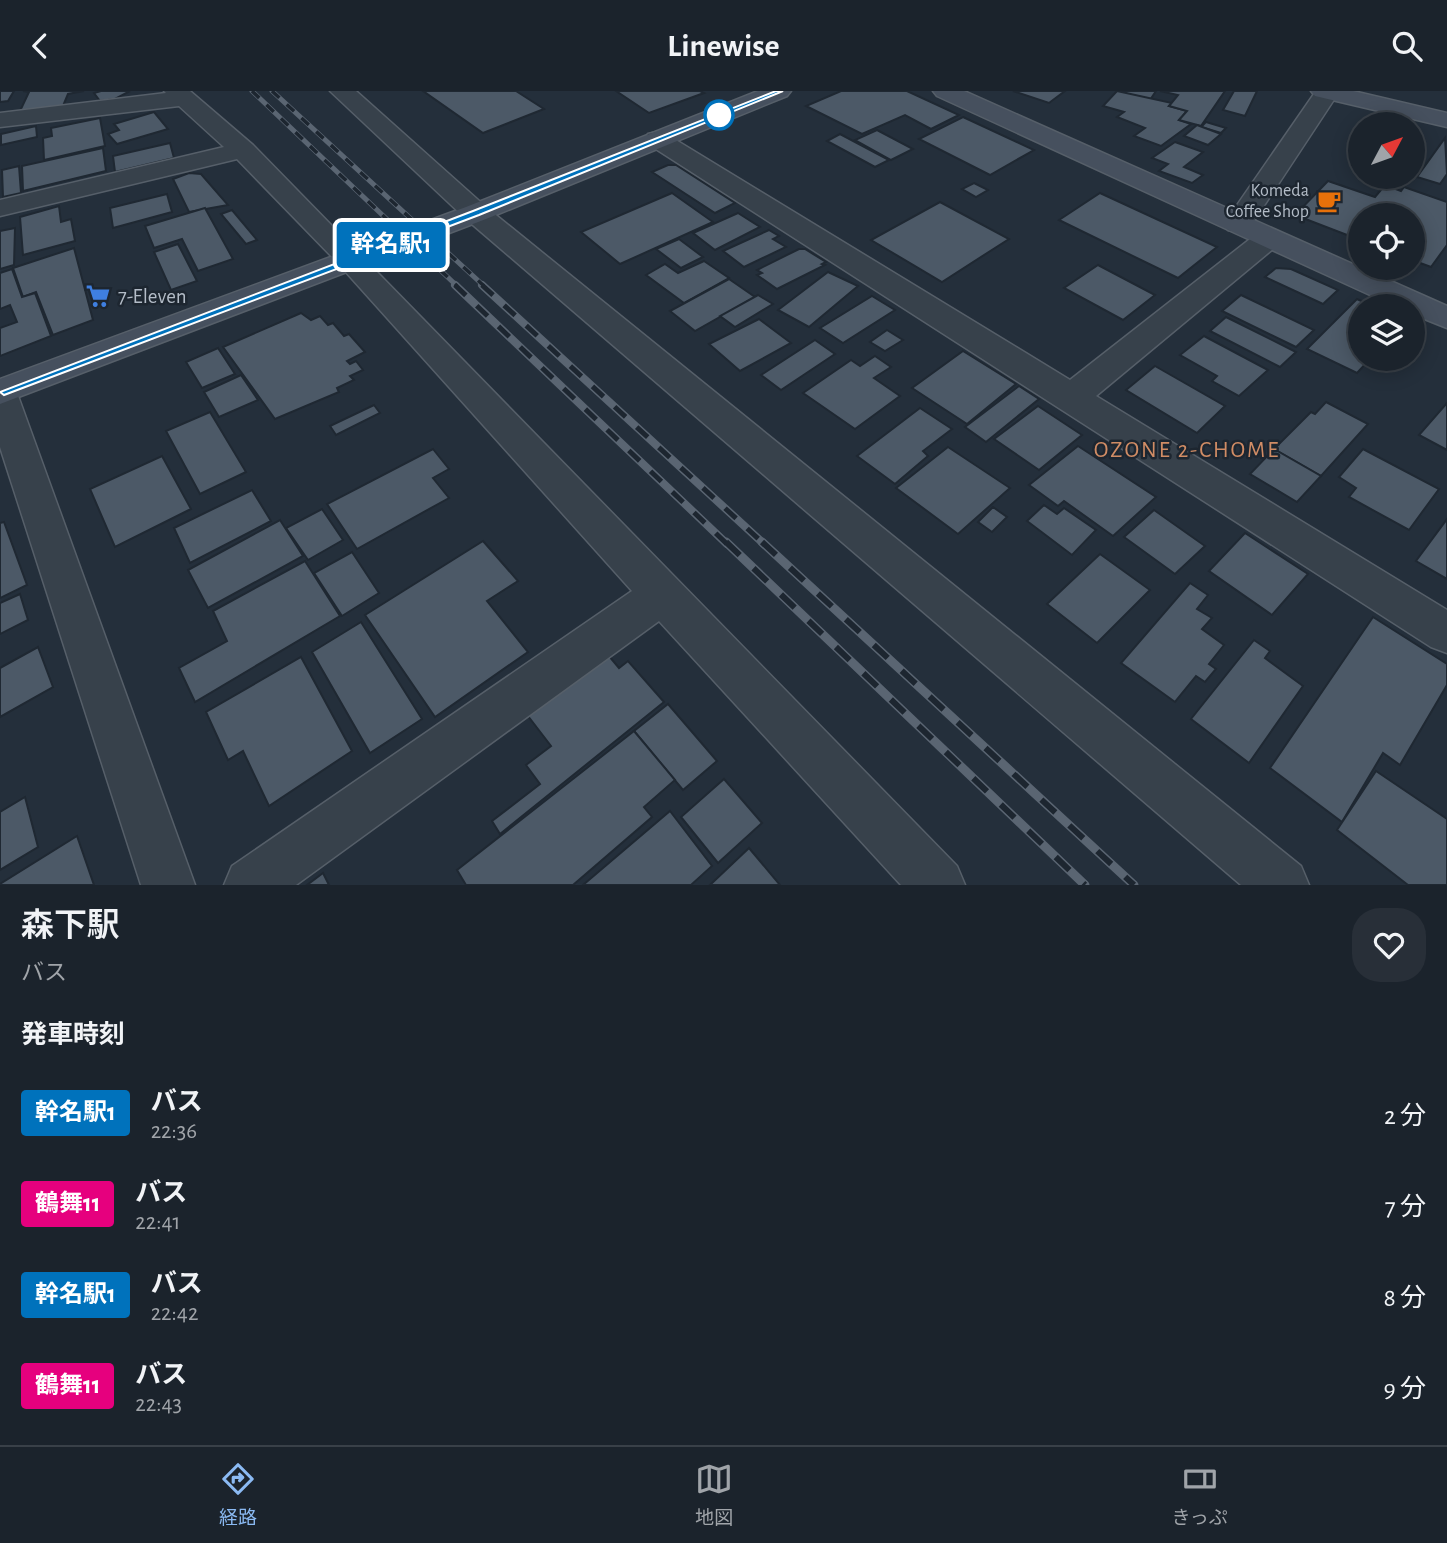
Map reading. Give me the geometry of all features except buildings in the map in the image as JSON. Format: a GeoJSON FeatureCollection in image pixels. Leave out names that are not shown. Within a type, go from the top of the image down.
{"type":"FeatureCollection","features":[{"type":"Feature","properties":{"kind":"street"},"geometry":{"type":"LineString","coordinates":[[342,91],[476,213],[1282,885]]}},
{"type":"Feature","properties":{"kind":"street"},"geometry":{"type":"LineString","coordinates":[[168,885],[0,393],[476,213],[779,91]]}},
{"type":"Feature","properties":{"kind":"street"},"geometry":{"type":"LineString","coordinates":[[944,91],[1447,318]]}},
{"type":"Feature","properties":{"kind":"street"},"geometry":{"type":"LineString","coordinates":[[1238,224],[1325,92],[1447,120]]}},
{"type":"Feature","properties":{"kind":"street"},"geometry":{"type":"LineString","coordinates":[[0,120],[180,94],[244,150],[661,595],[938,885]]}},
{"type":"Feature","properties":{"kind":"street"},"geometry":{"type":"LineString","coordinates":[[657,139],[1447,633]]}},
{"type":"Feature","properties":{"kind":"street"},"geometry":{"type":"LineString","coordinates":[[0,208],[244,150]]}},
{"type":"Feature","properties":{"kind":"street"},"geometry":{"type":"LineString","coordinates":[[1071,398],[1269,239]]}},
{"type":"Feature","properties":{"kind":"street"},"geometry":{"type":"LineString","coordinates":[[251,885],[661,595]]}},
{"type":"Feature","properties":{"kind":"railway"},"geometry":{"type":"LineString","coordinates":[[252,91],[457,286]]}},
{"type":"Feature","properties":{"kind":"railway"},"geometry":{"type":"LineString","coordinates":[[272,91],[484,286]]}},
{"type":"Feature","properties":{"kind":"railway"},"geometry":{"type":"LineString","coordinates":[[455,285],[727,544]]}},
{"type":"Feature","properties":{"kind":"railway"},"geometry":{"type":"LineString","coordinates":[[482,285],[764,544]]}},
{"type":"Feature","properties":{"kind":"railway"},"geometry":{"type":"LineString","coordinates":[[726,542],[1085,885]]}},
{"type":"Feature","properties":{"kind":"railway"},"geometry":{"type":"LineString","coordinates":[[762,542],[1134,885]]}},
{"type":"Feature","properties":{"kind":"bus line","name":"幹名駅1"},"geometry":{"type":"LineString","coordinates":[[0,392],[476,213],[779,91]]}},
{"type":"Feature","properties":{"kind":"place","name":"Komeda Coffee Shop"},"geometry":{"type":"Point","coordinates":[1329,201]}},
{"type":"Feature","properties":{"kind":"place","name":"7-Eleven"},"geometry":{"type":"Point","coordinates":[98,296]}},
{"type":"Feature","properties":{"kind":"district","name":"OZONE 2-CHOME"},"geometry":{"type":"Point","coordinates":[1187,450]}}]}
